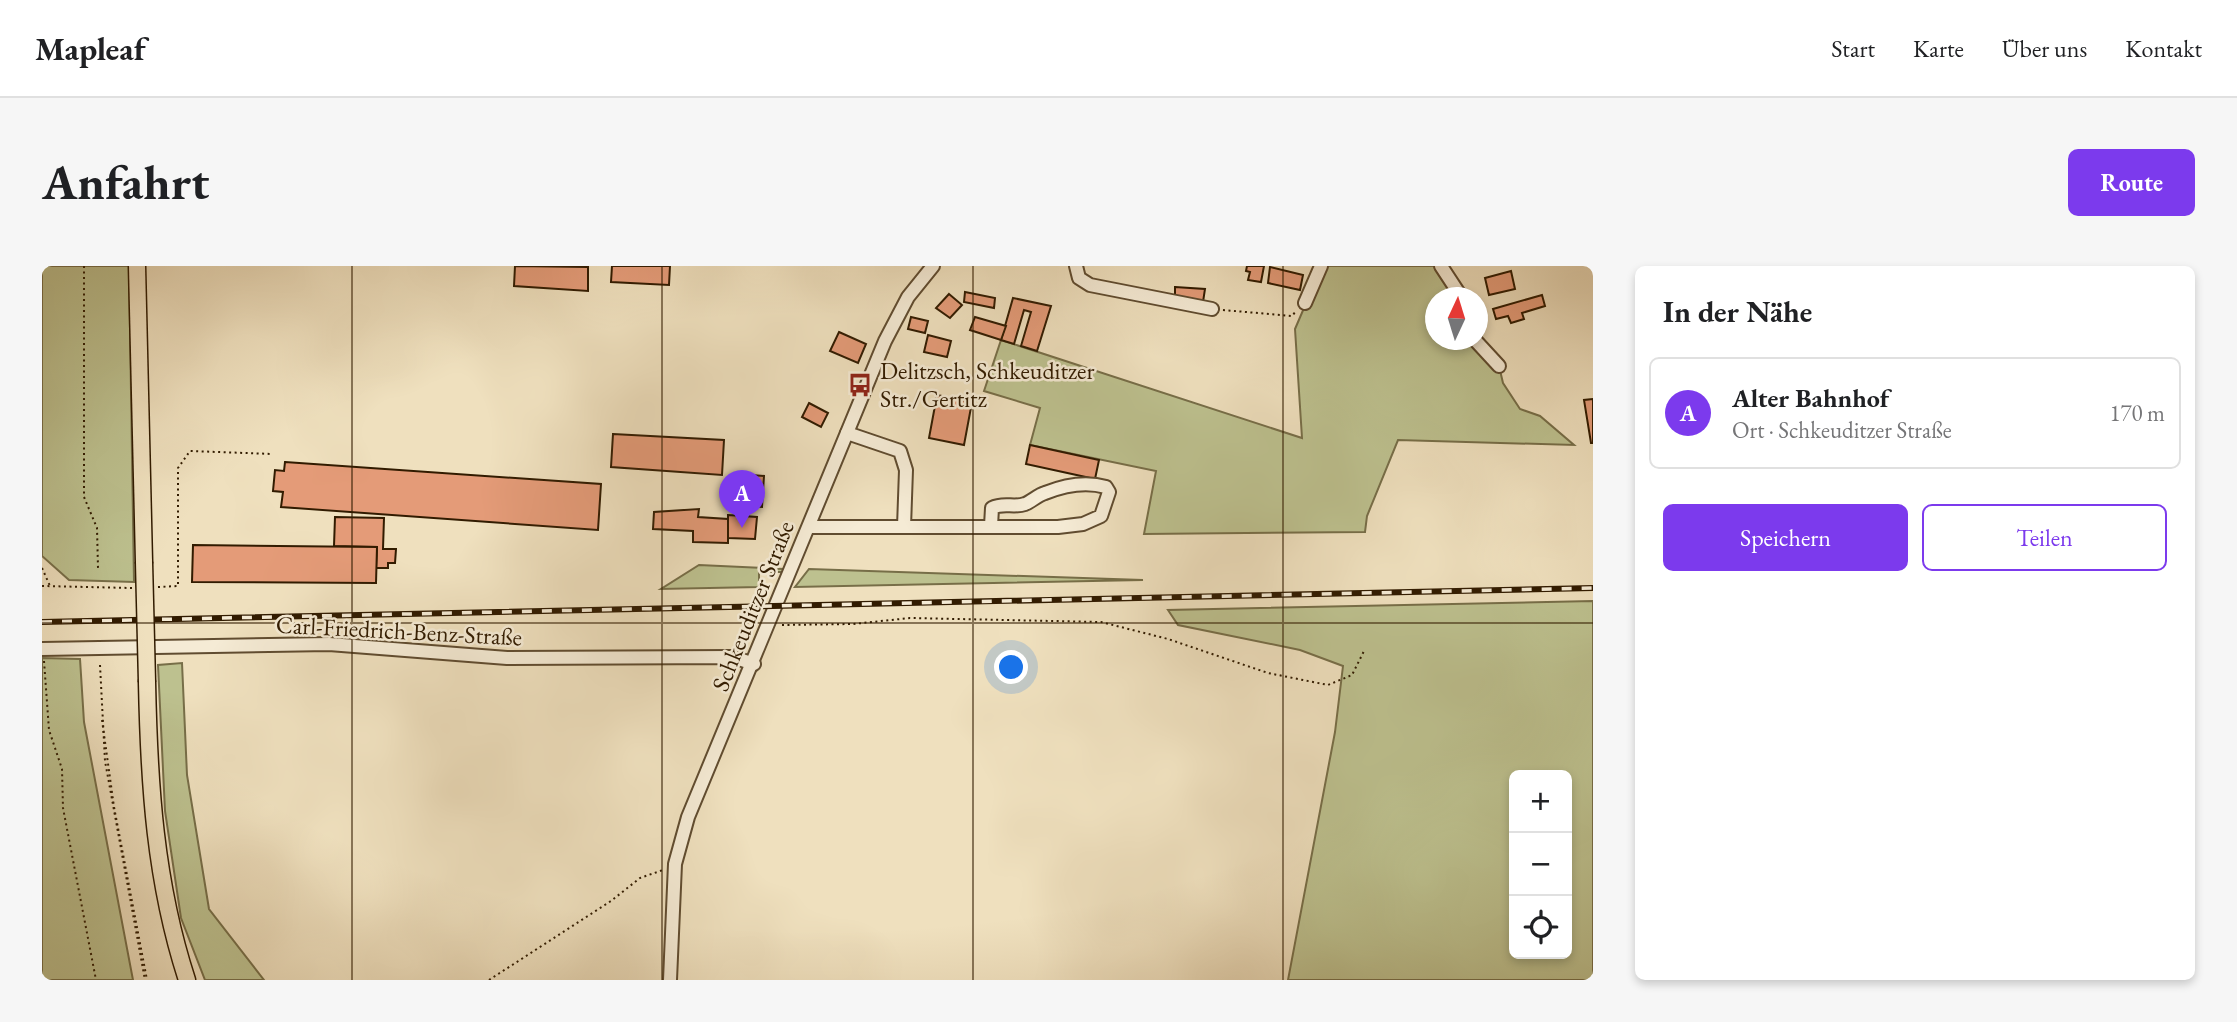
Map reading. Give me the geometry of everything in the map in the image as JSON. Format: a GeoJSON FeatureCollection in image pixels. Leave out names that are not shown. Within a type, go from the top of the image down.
{"type":"FeatureCollection","features":[{"type":"Feature","properties":{"kind":"main road"},"geometry":{"type":"LineString","coordinates":[[137,266],[147,681],[155,842],[166,907],[187,980]]}},
{"type":"Feature","properties":{"kind":"street","name":"Schkeuditzer Straße"},"geometry":{"type":"LineString","coordinates":[[670,980],[675,867],[688,817],[754,664],[894,321],[908,297],[933,266]]}},
{"type":"Feature","properties":{"kind":"street"},"geometry":{"type":"LineString","coordinates":[[1076,266],[1079,278],[1090,285],[1212,309]]}},
{"type":"Feature","properties":{"kind":"street"},"geometry":{"type":"LineString","coordinates":[[1305,303],[1321,266]]}},
{"type":"Feature","properties":{"kind":"street"},"geometry":{"type":"LineString","coordinates":[[1441,266],[1455,287]]}},
{"type":"Feature","properties":{"kind":"street"},"geometry":{"type":"LineString","coordinates":[[1484,350],[1499,366]]}},
{"type":"Feature","properties":{"kind":"street"},"geometry":{"type":"LineString","coordinates":[[847,433],[900,451],[906,470],[904,527]]}},
{"type":"Feature","properties":{"kind":"street"},"geometry":{"type":"LineString","coordinates":[[809,527],[904,527],[991,526],[1083,524],[1101,516],[1109,492],[1106,487],[1099,485],[1076,484],[1043,493],[1026,504],[1000,504],[992,508],[991,526]]}},
{"type":"Feature","properties":{"kind":"street","name":"Carl-Friedrich-Benz-Straße"},"geometry":{"type":"LineString","coordinates":[[42,649],[329,645],[506,659],[733,657],[754,664]]}},
{"type":"Feature","properties":{"kind":"path"},"geometry":{"type":"LineString","coordinates":[[84,266],[84,497],[97,528],[98,568]]}},
{"type":"Feature","properties":{"kind":"path"},"geometry":{"type":"LineString","coordinates":[[1212,309],[1292,316],[1305,303]]}},
{"type":"Feature","properties":{"kind":"path"},"geometry":{"type":"LineString","coordinates":[[156,587],[178,586],[178,468],[190,451],[273,454]]}},
{"type":"Feature","properties":{"kind":"path"},"geometry":{"type":"LineString","coordinates":[[42,568],[50,586]]}},
{"type":"Feature","properties":{"kind":"path"},"geometry":{"type":"LineString","coordinates":[[42,586],[133,588]]}},
{"type":"Feature","properties":{"kind":"path"},"geometry":{"type":"LineString","coordinates":[[771,622],[782,625],[841,625],[910,618],[1101,622],[1168,639],[1268,673],[1328,685],[1352,675],[1364,651]]}},
{"type":"Feature","properties":{"kind":"path"},"geometry":{"type":"LineString","coordinates":[[42,649],[49,730],[62,769],[63,808],[96,980]]}},
{"type":"Feature","properties":{"kind":"path"},"geometry":{"type":"LineString","coordinates":[[100,665],[101,720],[109,791],[146,980]]}},
{"type":"Feature","properties":{"kind":"path"},"geometry":{"type":"LineString","coordinates":[[489,980],[611,901],[640,878],[675,867]]}},
{"type":"Feature","properties":{"kind":"green space"},"geometry":{"type":"Polygon","coordinates":[[[42,266],[129,266],[134,582],[69,580],[42,556],[42,266]]]}},
{"type":"Feature","properties":{"kind":"green space"},"geometry":{"type":"Polygon","coordinates":[[[1322,266],[1439,266],[1455,287],[1425,287],[1425,350],[1484,350],[1499,366],[1503,383],[1520,409],[1540,416],[1574,445],[1398,440],[1367,516],[1365,532],[1144,534],[1156,471],[1030,445],[1040,408],[984,391],[1001,340],[1302,438],[1295,329],[1322,266]]]}},
{"type":"Feature","properties":{"kind":"green space"},"geometry":{"type":"Polygon","coordinates":[[[699,565],[783,569],[783,572],[759,572],[759,587],[661,589],[699,565]]]}},
{"type":"Feature","properties":{"kind":"green space"},"geometry":{"type":"Polygon","coordinates":[[[809,569],[1143,580],[795,587],[809,569]]]}},
{"type":"Feature","properties":{"kind":"green space"},"geometry":{"type":"Polygon","coordinates":[[[1593,601],[1593,980],[1288,980],[1335,732],[1343,666],[1300,650],[1178,625],[1168,610],[1593,601]]]}},
{"type":"Feature","properties":{"kind":"green space"},"geometry":{"type":"Polygon","coordinates":[[[42,658],[80,659],[84,722],[133,980],[42,980],[42,658]]]}},
{"type":"Feature","properties":{"kind":"green space"},"geometry":{"type":"Polygon","coordinates":[[[182,663],[187,775],[209,909],[264,980],[205,980],[181,918],[165,811],[158,665],[182,663]]]}},
{"type":"Feature","properties":{"kind":"building"},"geometry":{"type":"Polygon","coordinates":[[[515,266],[588,267],[588,291],[514,286],[515,266]]]}},
{"type":"Feature","properties":{"kind":"building"},"geometry":{"type":"Polygon","coordinates":[[[612,266],[670,266],[669,285],[611,282],[612,266]]]}},
{"type":"Feature","properties":{"kind":"building"},"geometry":{"type":"Polygon","coordinates":[[[1247,266],[1264,266],[1261,282],[1248,280],[1250,272],[1246,271],[1247,266]]]}},
{"type":"Feature","properties":{"kind":"building"},"geometry":{"type":"Polygon","coordinates":[[[1270,267],[1303,275],[1300,290],[1268,283],[1270,267]]]}},
{"type":"Feature","properties":{"kind":"building"},"geometry":{"type":"Polygon","coordinates":[[[1511,271],[1515,289],[1489,295],[1485,278],[1511,271]]]}},
{"type":"Feature","properties":{"kind":"building"},"geometry":{"type":"Polygon","coordinates":[[[1175,287],[1205,289],[1203,302],[1175,298],[1175,287]]]}},
{"type":"Feature","properties":{"kind":"building"},"geometry":{"type":"Polygon","coordinates":[[[965,292],[995,298],[994,308],[964,302],[965,292]]]}},
{"type":"Feature","properties":{"kind":"building"},"geometry":{"type":"Polygon","coordinates":[[[949,294],[962,305],[950,318],[936,308],[949,294]]]}},
{"type":"Feature","properties":{"kind":"building"},"geometry":{"type":"Polygon","coordinates":[[[1542,295],[1545,306],[1522,313],[1524,319],[1511,323],[1508,316],[1496,319],[1493,309],[1542,295]]]}},
{"type":"Feature","properties":{"kind":"building"},"geometry":{"type":"Polygon","coordinates":[[[1013,298],[1051,306],[1037,351],[1021,346],[1031,312],[1024,310],[1014,344],[1001,340],[1013,298]]]}},
{"type":"Feature","properties":{"kind":"building"},"geometry":{"type":"Polygon","coordinates":[[[911,317],[928,321],[925,333],[908,329],[911,317]]]}},
{"type":"Feature","properties":{"kind":"building"},"geometry":{"type":"Polygon","coordinates":[[[975,317],[1006,326],[1001,340],[970,330],[975,317]]]}},
{"type":"Feature","properties":{"kind":"building"},"geometry":{"type":"Polygon","coordinates":[[[839,332],[866,344],[858,363],[830,351],[839,332]]]}},
{"type":"Feature","properties":{"kind":"building"},"geometry":{"type":"Polygon","coordinates":[[[928,335],[951,341],[947,357],[924,352],[928,335]]]}},
{"type":"Feature","properties":{"kind":"building"},"geometry":{"type":"Polygon","coordinates":[[[937,395],[972,402],[964,445],[929,438],[937,395]]]}},
{"type":"Feature","properties":{"kind":"building"},"geometry":{"type":"Polygon","coordinates":[[[1593,399],[1593,443],[1591,443],[1584,400],[1593,399]]]}},
{"type":"Feature","properties":{"kind":"building"},"geometry":{"type":"Polygon","coordinates":[[[809,403],[828,413],[821,427],[802,417],[809,403]]]}},
{"type":"Feature","properties":{"kind":"building"},"geometry":{"type":"Polygon","coordinates":[[[613,434],[724,440],[722,475],[611,467],[613,434]]]}},
{"type":"Feature","properties":{"kind":"building"},"geometry":{"type":"Polygon","coordinates":[[[1030,445],[1099,460],[1095,479],[1026,464],[1030,445]]]}},
{"type":"Feature","properties":{"kind":"building"},"geometry":{"type":"Polygon","coordinates":[[[285,462],[601,484],[598,530],[281,507],[283,492],[273,491],[275,470],[284,471],[285,462]]]}},
{"type":"Feature","properties":{"kind":"building"},"geometry":{"type":"Polygon","coordinates":[[[751,475],[764,476],[762,507],[749,506],[751,475]]]}},
{"type":"Feature","properties":{"kind":"building"},"geometry":{"type":"Polygon","coordinates":[[[699,509],[698,517],[728,519],[728,543],[693,542],[693,531],[653,529],[654,512],[699,509]]]}},
{"type":"Feature","properties":{"kind":"building"},"geometry":{"type":"Polygon","coordinates":[[[728,515],[757,517],[755,539],[728,538],[728,515]]]}},
{"type":"Feature","properties":{"kind":"building"},"geometry":{"type":"Polygon","coordinates":[[[335,517],[384,518],[383,549],[396,549],[395,563],[388,563],[388,568],[376,568],[377,547],[334,546],[335,517]]]}},
{"type":"Feature","properties":{"kind":"building"},"geometry":{"type":"Polygon","coordinates":[[[193,545],[377,547],[376,583],[192,582],[193,545]]]}},
{"type":"Feature","properties":{"kind":"railway"},"geometry":{"type":"LineString","coordinates":[[42,622],[1593,588]]}},
{"type":"Feature","properties":{"kind":"place","name":"Delitzsch, Schkeuditzer Str./Gertitz"},"geometry":{"type":"Point","coordinates":[860,385]}},
{"type":"Feature","properties":{"kind":"place","name":"Alter Bahnhof"},"geometry":{"type":"Point","coordinates":[742,528]}}]}
